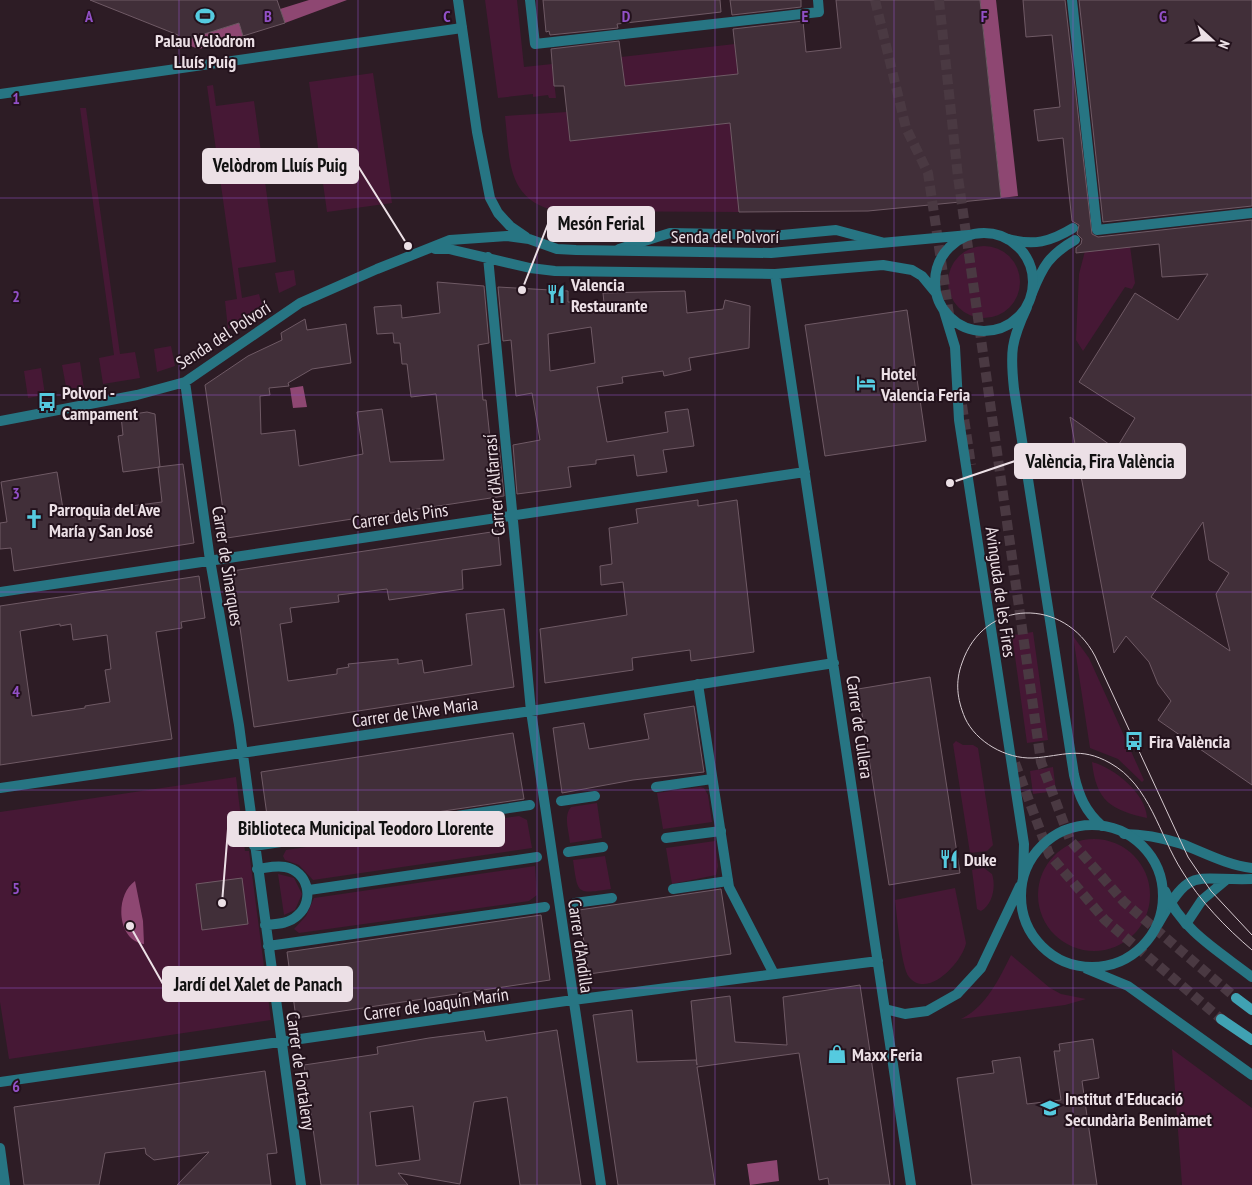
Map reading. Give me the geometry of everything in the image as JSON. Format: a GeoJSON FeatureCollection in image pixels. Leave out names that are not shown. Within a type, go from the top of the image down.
{"type":"FeatureCollection","features":[{"type":"Feature","properties":{"kind":"main road"},"geometry":{"type":"LineString","coordinates":[[1236,998],[1252,1010]]}},
{"type":"Feature","properties":{"kind":"main road"},"geometry":{"type":"LineString","coordinates":[[1221,1019],[1252,1040]]}},
{"type":"Feature","properties":{"kind":"street"},"geometry":{"type":"LineString","coordinates":[[458,0],[477,132],[490,198],[498,213],[510,226],[529,239]]}},
{"type":"Feature","properties":{"kind":"street"},"geometry":{"type":"LineString","coordinates":[[530,0],[535,44],[819,12],[818,0]]}},
{"type":"Feature","properties":{"kind":"street"},"geometry":{"type":"LineString","coordinates":[[1072,0],[1097,230],[1252,213]]}},
{"type":"Feature","properties":{"kind":"street"},"geometry":{"type":"LineString","coordinates":[[0,94],[462,28]]}},
{"type":"Feature","properties":{"kind":"street"},"geometry":{"type":"LineString","coordinates":[[1027,307],[1012,323],[990,332],[966,328],[954,322],[944,311],[936,293],[936,277],[942,257],[956,242],[969,236],[991,233],[1008,239],[1040,243],[1056,238],[1073,228]]}},
{"type":"Feature","properties":{"kind":"street"},"geometry":{"type":"LineString","coordinates":[[614,251],[670,233],[782,235],[836,230],[881,242]]}},
{"type":"Feature","properties":{"kind":"street","name":"Senda del Polvorí"},"geometry":{"type":"LineString","coordinates":[[0,421],[137,395],[184,382],[300,304],[450,240],[500,236],[529,239],[557,248],[614,251],[771,253],[881,242],[969,236]]}},
{"type":"Feature","properties":{"kind":"street"},"geometry":{"type":"LineString","coordinates":[[1008,239],[1020,248],[1028,260],[1033,278],[1032,293]]}},
{"type":"Feature","properties":{"kind":"street"},"geometry":{"type":"LineString","coordinates":[[1075,240],[1058,251],[1046,263],[1012,342],[1011,364],[1074,775],[1079,796],[1087,811],[1102,826]]}},
{"type":"Feature","properties":{"kind":"street","name":"Senda del Polvorí"},"geometry":{"type":"LineString","coordinates":[[424,250],[449,249],[488,256],[530,268],[555,271],[775,274],[883,265],[912,270],[922,276],[936,293]]}},
{"type":"Feature","properties":{"kind":"street","name":"Carrer d'Alfarrasí"},"geometry":{"type":"LineString","coordinates":[[488,256],[531,711]]}},
{"type":"Feature","properties":{"kind":"street","name":"Carrer de Cullera"},"geometry":{"type":"LineString","coordinates":[[775,274],[911,1185]]}},
{"type":"Feature","properties":{"kind":"street","name":"Avinguda de les Fires"},"geometry":{"type":"LineString","coordinates":[[944,311],[955,348],[959,420],[1024,844],[1022,882]]}},
{"type":"Feature","properties":{"kind":"street","name":"Carrer de Sinarques"},"geometry":{"type":"LineString","coordinates":[[184,382],[210,560],[242,754]]}},
{"type":"Feature","properties":{"kind":"street","name":"Carrer dels Pins"},"geometry":{"type":"LineString","coordinates":[[0,592],[805,472]]}},
{"type":"Feature","properties":{"kind":"street","name":"Carrer de l'Ave Maria"},"geometry":{"type":"LineString","coordinates":[[0,788],[531,711],[834,663]]}},
{"type":"Feature","properties":{"kind":"street"},"geometry":{"type":"LineString","coordinates":[[698,684],[729,888],[774,974]]}},
{"type":"Feature","properties":{"kind":"street","name":"Carrer d'Andilla"},"geometry":{"type":"LineString","coordinates":[[531,711],[572,1000],[601,1185]]}},
{"type":"Feature","properties":{"kind":"street","name":"Carrer de Fortaleny"},"geometry":{"type":"LineString","coordinates":[[242,754],[301,1185]]}},
{"type":"Feature","properties":{"kind":"street"},"geometry":{"type":"LineString","coordinates":[[656,787],[712,779]]}},
{"type":"Feature","properties":{"kind":"street"},"geometry":{"type":"LineString","coordinates":[[561,801],[595,796]]}},
{"type":"Feature","properties":{"kind":"street"},"geometry":{"type":"LineString","coordinates":[[254,846],[530,806]]}},
{"type":"Feature","properties":{"kind":"street"},"geometry":{"type":"LineString","coordinates":[[885,1009],[905,1014],[927,1011],[957,994],[981,968],[1022,882],[1030,860],[1042,845],[1058,834],[1076,827],[1102,826],[1124,834],[1138,843],[1149,855],[1170,902],[1186,924],[1252,977]]}},
{"type":"Feature","properties":{"kind":"street"},"geometry":{"type":"LineString","coordinates":[[666,838],[721,831]]}},
{"type":"Feature","properties":{"kind":"street"},"geometry":{"type":"LineString","coordinates":[[1124,834],[1143,834],[1167,840],[1221,861],[1252,868]]}},
{"type":"Feature","properties":{"kind":"street"},"geometry":{"type":"LineString","coordinates":[[568,852],[603,847]]}},
{"type":"Feature","properties":{"kind":"street"},"geometry":{"type":"LineString","coordinates":[[308,890],[537,857]]}},
{"type":"Feature","properties":{"kind":"street"},"geometry":{"type":"LineString","coordinates":[[257,869],[286,867],[300,876],[308,890],[307,899],[298,915],[286,922],[265,925]]}},
{"type":"Feature","properties":{"kind":"street"},"geometry":{"type":"LineString","coordinates":[[1074,965],[1094,967],[1113,964],[1131,956],[1147,942],[1170,902],[1184,885],[1195,879],[1201,877],[1226,880],[1252,879]]}},
{"type":"Feature","properties":{"kind":"street"},"geometry":{"type":"LineString","coordinates":[[1186,924],[1202,900],[1226,880]]}},
{"type":"Feature","properties":{"kind":"street"},"geometry":{"type":"LineString","coordinates":[[673,889],[728,882]]}},
{"type":"Feature","properties":{"kind":"street"},"geometry":{"type":"LineString","coordinates":[[1022,882],[1022,912],[1029,930],[1041,946],[1056,958],[1128,986],[1252,1075]]}},
{"type":"Feature","properties":{"kind":"street"},"geometry":{"type":"LineString","coordinates":[[1158,924],[1163,906],[1162,885]]}},
{"type":"Feature","properties":{"kind":"street"},"geometry":{"type":"LineString","coordinates":[[575,903],[612,898]]}},
{"type":"Feature","properties":{"kind":"street"},"geometry":{"type":"LineString","coordinates":[[268,946],[545,907]]}},
{"type":"Feature","properties":{"kind":"street","name":"Carrer de Joaquín Marín"},"geometry":{"type":"LineString","coordinates":[[0,1082],[572,1000],[878,961]]}},
{"type":"Feature","properties":{"kind":"street"},"geometry":{"type":"LineString","coordinates":[[0,1148],[5,1185]]}},
{"type":"Feature","properties":{"kind":"shaded area"},"geometry":{"type":"Polygon","coordinates":[[[309,0],[347,0],[285,23],[280,9],[309,0]]]}},
{"type":"Feature","properties":{"kind":"shaded area"},"geometry":{"type":"Polygon","coordinates":[[[485,0],[517,0],[524,67],[552,64],[556,98],[549,98],[548,95],[533,97],[533,94],[498,98],[485,0]]]}},
{"type":"Feature","properties":{"kind":"shaded area"},"geometry":{"type":"Polygon","coordinates":[[[980,0],[996,0],[1018,196],[1001,198],[980,0]]]}},
{"type":"Feature","properties":{"kind":"shaded area"},"geometry":{"type":"Polygon","coordinates":[[[239,23],[243,36],[199,49],[179,42],[239,23]]]}},
{"type":"Feature","properties":{"kind":"shaded area"},"geometry":{"type":"Polygon","coordinates":[[[735,44],[738,74],[625,86],[621,57],[735,44]]]}},
{"type":"Feature","properties":{"kind":"shaded area"},"geometry":{"type":"Polygon","coordinates":[[[373,73],[392,203],[327,212],[309,82],[373,73]]]}},
{"type":"Feature","properties":{"kind":"shaded area"},"geometry":{"type":"Polygon","coordinates":[[[213,85],[216,106],[254,101],[276,262],[238,268],[242,298],[259,294],[262,305],[228,329],[225,301],[237,299],[207,86],[213,85]]]}},
{"type":"Feature","properties":{"kind":"shaded area"},"geometry":{"type":"Polygon","coordinates":[[[80,108],[86,108],[120,354],[135,352],[140,378],[103,384],[99,358],[114,355],[80,108]]]}},
{"type":"Feature","properties":{"kind":"shaded area"},"geometry":{"type":"Polygon","coordinates":[[[567,112],[570,141],[730,123],[739,212],[558,211],[541,206],[528,198],[514,176],[510,162],[505,116],[567,112]]]}},
{"type":"Feature","properties":{"kind":"shaded area"},"geometry":{"type":"Polygon","coordinates":[[[984,246],[1004,252],[1014,262],[1020,282],[1014,302],[1004,312],[984,318],[964,312],[954,302],[948,282],[954,262],[964,252],[984,246]]]}},
{"type":"Feature","properties":{"kind":"shaded area"},"geometry":{"type":"Polygon","coordinates":[[[1130,246],[1135,283],[1132,289],[1125,287],[1083,351],[1076,340],[1079,274],[1085,251],[1130,246]]]}},
{"type":"Feature","properties":{"kind":"shaded area"},"geometry":{"type":"Polygon","coordinates":[[[294,270],[296,285],[279,293],[275,273],[294,270]]]}},
{"type":"Feature","properties":{"kind":"shaded area"},"geometry":{"type":"Polygon","coordinates":[[[171,346],[175,366],[157,372],[154,349],[171,346]]]}},
{"type":"Feature","properties":{"kind":"shaded area"},"geometry":{"type":"Polygon","coordinates":[[[80,362],[84,389],[67,392],[62,365],[80,362]]]}},
{"type":"Feature","properties":{"kind":"shaded area"},"geometry":{"type":"Polygon","coordinates":[[[41,368],[45,395],[28,398],[24,371],[41,368]]]}},
{"type":"Feature","properties":{"kind":"shaded area"},"geometry":{"type":"Polygon","coordinates":[[[303,386],[307,407],[293,408],[290,388],[303,386]]]}},
{"type":"Feature","properties":{"kind":"shaded area"},"geometry":{"type":"Polygon","coordinates":[[[1033,632],[1048,740],[1027,743],[1012,635],[1033,632]]]}},
{"type":"Feature","properties":{"kind":"shaded area"},"geometry":{"type":"Polygon","coordinates":[[[1073,636],[1089,658],[1144,780],[1142,782],[1118,759],[1090,748],[1073,636]]]}},
{"type":"Feature","properties":{"kind":"shaded area"},"geometry":{"type":"Polygon","coordinates":[[[956,741],[963,745],[973,745],[978,748],[993,845],[987,851],[970,853],[953,744],[956,741]]]}},
{"type":"Feature","properties":{"kind":"shaded area"},"geometry":{"type":"Polygon","coordinates":[[[1092,762],[1119,776],[1135,791],[1145,809],[1147,818],[1124,811],[1108,802],[1097,786],[1092,762]]]}},
{"type":"Feature","properties":{"kind":"shaded area"},"geometry":{"type":"Polygon","coordinates":[[[1053,767],[1056,791],[1033,794],[1030,771],[1053,767]]]}},
{"type":"Feature","properties":{"kind":"shaded area"},"geometry":{"type":"Polygon","coordinates":[[[236,777],[245,851],[249,851],[271,1020],[9,1059],[0,1002],[0,812],[236,777]]]}},
{"type":"Feature","properties":{"kind":"shaded area"},"geometry":{"type":"Polygon","coordinates":[[[704,788],[708,795],[712,822],[663,829],[657,793],[704,788]]]}},
{"type":"Feature","properties":{"kind":"shaded area"},"geometry":{"type":"Polygon","coordinates":[[[597,803],[602,838],[570,843],[567,815],[571,807],[597,803]]]}},
{"type":"Feature","properties":{"kind":"shaded area"},"geometry":{"type":"Polygon","coordinates":[[[519,816],[527,820],[532,848],[313,880],[299,865],[285,860],[283,856],[286,850],[519,816]]]}},
{"type":"Feature","properties":{"kind":"shaded area"},"geometry":{"type":"Polygon","coordinates":[[[1094,839],[1116,843],[1134,855],[1146,873],[1150,895],[1146,917],[1134,935],[1116,947],[1094,951],[1072,947],[1054,935],[1042,917],[1038,895],[1042,873],[1054,855],[1072,843],[1094,839]]]}},
{"type":"Feature","properties":{"kind":"shaded area"},"geometry":{"type":"Polygon","coordinates":[[[715,841],[718,866],[716,875],[672,884],[666,848],[715,841]]]}},
{"type":"Feature","properties":{"kind":"shaded area"},"geometry":{"type":"Polygon","coordinates":[[[605,856],[611,889],[591,892],[581,890],[576,880],[573,860],[605,856]]]}},
{"type":"Feature","properties":{"kind":"shaded area"},"geometry":{"type":"Polygon","coordinates":[[[535,866],[537,895],[529,901],[299,933],[294,929],[306,916],[314,898],[535,866]]]}},
{"type":"Feature","properties":{"kind":"shaded area"},"geometry":{"type":"Polygon","coordinates":[[[984,868],[992,874],[994,884],[991,899],[981,911],[977,909],[972,870],[984,868]]]}},
{"type":"Feature","properties":{"kind":"shaded area"},"geometry":{"type":"Polygon","coordinates":[[[278,874],[294,878],[302,894],[295,910],[284,915],[278,874]]]}},
{"type":"Feature","properties":{"kind":"shaded area"},"geometry":{"type":"Polygon","coordinates":[[[135,881],[143,921],[144,944],[135,941],[128,934],[121,916],[124,896],[128,888],[135,881]]]}},
{"type":"Feature","properties":{"kind":"shaded area"},"geometry":{"type":"Polygon","coordinates":[[[955,888],[966,943],[963,951],[952,968],[944,975],[926,984],[917,983],[909,977],[906,971],[895,900],[955,888]]]}},
{"type":"Feature","properties":{"kind":"shaded area"},"geometry":{"type":"Polygon","coordinates":[[[1011,955],[1050,988],[1061,994],[1086,999],[1065,1005],[961,1019],[970,1014],[985,1000],[1011,955]]]}},
{"type":"Feature","properties":{"kind":"shaded area"},"geometry":{"type":"Polygon","coordinates":[[[1172,1049],[1252,1108],[1252,1185],[1182,1185],[1172,1049]]]}},
{"type":"Feature","properties":{"kind":"shaded area"},"geometry":{"type":"Polygon","coordinates":[[[777,1160],[779,1181],[750,1185],[747,1164],[777,1160]]]}},
{"type":"Feature","properties":{"kind":"building","name":"Palau Velòdrom Lluís Puig"},"geometry":{"type":"Polygon","coordinates":[[[90,0],[277,0],[285,23],[243,36],[239,23],[179,42],[178,35],[90,0]]]}},
{"type":"Feature","properties":{"kind":"building"},"geometry":{"type":"Polygon","coordinates":[[[543,0],[720,0],[721,12],[617,24],[618,28],[550,35],[549,31],[546,32],[543,0]]]}},
{"type":"Feature","properties":{"kind":"building"},"geometry":{"type":"Polygon","coordinates":[[[730,0],[801,0],[801,7],[732,15],[730,0]]]}},
{"type":"Feature","properties":{"kind":"building"},"geometry":{"type":"Polygon","coordinates":[[[836,0],[980,0],[1001,198],[868,211],[739,212],[730,123],[570,141],[564,86],[554,86],[551,49],[619,41],[625,86],[738,74],[733,29],[803,21],[806,52],[841,48],[836,0]]]}},
{"type":"Feature","properties":{"kind":"building"},"geometry":{"type":"Polygon","coordinates":[[[1023,0],[1065,0],[1092,234],[1098,237],[1252,220],[1252,785],[1158,720],[1171,701],[1158,684],[1149,662],[1126,636],[1114,653],[1070,417],[1116,449],[1135,418],[1079,382],[1135,293],[1178,320],[1208,274],[1162,277],[1159,244],[1076,253],[1076,248],[1081,244],[1082,239],[1077,234],[1079,225],[1072,221],[1063,138],[1038,141],[1034,110],[1060,107],[1052,35],[1026,37],[1023,0]],[[1203,522],[1151,597],[1230,651],[1216,594],[1229,573],[1209,560],[1203,522]]]}},
{"type":"Feature","properties":{"kind":"building"},"geometry":{"type":"Polygon","coordinates":[[[1079,0],[1252,0],[1252,206],[1103,222],[1079,0]]]}},
{"type":"Feature","properties":{"kind":"building"},"geometry":{"type":"Polygon","coordinates":[[[437,282],[484,286],[489,343],[478,345],[483,400],[486,400],[491,448],[499,446],[504,496],[227,538],[205,385],[248,356],[282,340],[281,333],[305,319],[307,330],[346,324],[351,363],[312,369],[288,383],[289,386],[269,388],[270,395],[260,396],[261,434],[295,430],[299,466],[363,454],[357,412],[382,409],[390,462],[444,460],[436,394],[411,397],[407,364],[402,364],[400,343],[394,343],[393,333],[377,334],[374,307],[401,305],[402,318],[440,313],[437,282]]]}},
{"type":"Feature","properties":{"kind":"building"},"geometry":{"type":"Polygon","coordinates":[[[498,287],[568,291],[568,302],[604,303],[603,293],[685,291],[687,313],[723,309],[725,300],[750,306],[749,348],[689,358],[691,370],[664,376],[663,371],[622,377],[623,383],[597,387],[607,442],[668,432],[665,412],[688,409],[694,446],[663,450],[667,472],[637,476],[634,455],[596,460],[596,464],[568,467],[571,487],[517,494],[513,445],[540,440],[532,393],[516,396],[511,340],[503,341],[498,287]],[[591,327],[548,334],[550,371],[595,363],[591,327]]]}},
{"type":"Feature","properties":{"kind":"building","name":"Hotel Valencia Feria"},"geometry":{"type":"Polygon","coordinates":[[[907,310],[926,441],[825,456],[805,325],[907,310]]]}},
{"type":"Feature","properties":{"kind":"building"},"geometry":{"type":"Polygon","coordinates":[[[147,412],[155,414],[160,467],[123,472],[118,436],[123,435],[121,416],[147,412]]]}},
{"type":"Feature","properties":{"kind":"building"},"geometry":{"type":"Polygon","coordinates":[[[183,464],[194,543],[14,571],[11,548],[0,549],[0,523],[7,522],[1,482],[57,472],[64,515],[101,519],[100,510],[162,502],[158,467],[183,464]]]}},
{"type":"Feature","properties":{"kind":"building"},"geometry":{"type":"Polygon","coordinates":[[[698,500],[698,506],[737,500],[754,652],[691,661],[690,650],[632,658],[633,670],[545,683],[540,629],[627,615],[623,582],[601,585],[600,566],[612,564],[609,528],[638,523],[636,509],[698,500]]]}},
{"type":"Feature","properties":{"kind":"building"},"geometry":{"type":"Polygon","coordinates":[[[498,531],[501,565],[462,570],[463,589],[389,600],[387,589],[338,595],[339,602],[290,608],[292,622],[280,624],[288,681],[337,674],[337,669],[349,667],[348,664],[398,659],[398,664],[422,660],[424,673],[472,665],[466,614],[504,609],[514,687],[254,727],[232,571],[498,531]]]}},
{"type":"Feature","properties":{"kind":"building"},"geometry":{"type":"Polygon","coordinates":[[[199,576],[205,618],[181,622],[182,628],[156,632],[172,739],[0,765],[0,606],[199,576]],[[60,624],[20,631],[32,716],[110,702],[105,670],[111,669],[107,635],[73,640],[71,624],[60,626],[60,624]]]}},
{"type":"Feature","properties":{"kind":"building"},"geometry":{"type":"Polygon","coordinates":[[[930,677],[960,873],[889,885],[858,689],[930,677]]]}},
{"type":"Feature","properties":{"kind":"building"},"geometry":{"type":"Polygon","coordinates":[[[694,706],[704,772],[633,780],[562,793],[553,728],[584,723],[589,749],[649,739],[644,714],[694,706]]]}},
{"type":"Feature","properties":{"kind":"building"},"geometry":{"type":"Polygon","coordinates":[[[513,733],[524,799],[270,837],[261,772],[513,733]]]}},
{"type":"Feature","properties":{"kind":"building"},"geometry":{"type":"Polygon","coordinates":[[[242,878],[248,924],[202,930],[196,884],[242,878]]]}},
{"type":"Feature","properties":{"kind":"building"},"geometry":{"type":"Polygon","coordinates":[[[721,889],[731,954],[589,974],[579,910],[721,889]]]}},
{"type":"Feature","properties":{"kind":"building"},"geometry":{"type":"Polygon","coordinates":[[[541,915],[550,980],[296,1018],[287,952],[541,915]]]}},
{"type":"Feature","properties":{"kind":"building"},"geometry":{"type":"Polygon","coordinates":[[[860,985],[890,1185],[829,1185],[828,1178],[819,1180],[799,1053],[697,1067],[715,1185],[618,1185],[593,1015],[632,1010],[637,1062],[696,1060],[697,1065],[691,1001],[730,996],[735,1042],[787,1045],[783,997],[860,985]]]}},
{"type":"Feature","properties":{"kind":"building"},"geometry":{"type":"Polygon","coordinates":[[[557,1030],[581,1185],[520,1185],[507,1097],[474,1102],[460,1184],[398,1173],[408,1185],[321,1185],[304,1065],[378,1054],[377,1047],[429,1038],[484,1031],[486,1041],[557,1030]],[[413,1106],[370,1112],[376,1166],[420,1160],[413,1106]]]}},
{"type":"Feature","properties":{"kind":"building"},"geometry":{"type":"Polygon","coordinates":[[[1093,1039],[1099,1078],[1082,1081],[1097,1185],[972,1185],[957,1078],[994,1073],[992,1061],[1020,1057],[1027,1104],[1061,1100],[1054,1051],[1060,1051],[1059,1044],[1093,1039]]]}},
{"type":"Feature","properties":{"kind":"building"},"geometry":{"type":"Polygon","coordinates":[[[265,1071],[277,1153],[267,1154],[271,1185],[177,1185],[209,1152],[154,1160],[146,1154],[145,1148],[105,1153],[99,1185],[24,1185],[14,1107],[265,1071]]]}},
{"type":"Feature","properties":{"kind":"tunnel"},"geometry":{"type":"LineString","coordinates":[[875,0],[906,128],[928,173],[950,321]]}},
{"type":"Feature","properties":{"kind":"tunnel"},"geometry":{"type":"LineString","coordinates":[[939,0],[958,177],[1041,762],[1070,840],[1124,902],[1236,998]]}},
{"type":"Feature","properties":{"kind":"tunnel"},"geometry":{"type":"LineString","coordinates":[[962,405],[971,465]]}},
{"type":"Feature","properties":{"kind":"tunnel"},"geometry":{"type":"LineString","coordinates":[[1015,763],[1049,854],[1105,920],[1221,1019]]}},
{"type":"Feature","properties":{"kind":"tram line"},"geometry":{"type":"LineString","coordinates":[[1252,935],[1211,891],[1188,857],[1095,656],[1081,637],[1064,623],[1045,615],[1025,613],[1006,617],[988,626],[973,642],[962,663],[958,677],[960,704],[965,718],[976,735],[993,747],[1013,756],[1033,758],[1080,753],[1099,758],[1124,772],[1144,797],[1174,857],[1197,893],[1223,923],[1252,950]]}},
{"type":"Feature","properties":{"kind":"place","name":"Palau Velòdrom Lluís Puig"},"geometry":{"type":"Point","coordinates":[205,16]}},
{"type":"Feature","properties":{"kind":"place","name":"Velòdrom Lluís Puig"},"geometry":{"type":"Point","coordinates":[408,246]}},
{"type":"Feature","properties":{"kind":"place","name":"Mesón Ferial"},"geometry":{"type":"Point","coordinates":[522,290]}},
{"type":"Feature","properties":{"kind":"place","name":"Valencia Restaurante"},"geometry":{"type":"Point","coordinates":[556,294]}},
{"type":"Feature","properties":{"kind":"place","name":"Hotel Valencia Feria"},"geometry":{"type":"Point","coordinates":[866,383]}},
{"type":"Feature","properties":{"kind":"place","name":"Polvorí - Campament"},"geometry":{"type":"Point","coordinates":[47,402]}},
{"type":"Feature","properties":{"kind":"place","name":"València, Fira València"},"geometry":{"type":"Point","coordinates":[950,483]}},
{"type":"Feature","properties":{"kind":"place","name":"Parroquia del Ave María y San José"},"geometry":{"type":"Point","coordinates":[34,519]}},
{"type":"Feature","properties":{"kind":"place","name":"Fira València"},"geometry":{"type":"Point","coordinates":[1134,741]}},
{"type":"Feature","properties":{"kind":"place","name":"Duke"},"geometry":{"type":"Point","coordinates":[949,859]}},
{"type":"Feature","properties":{"kind":"place","name":"Biblioteca Municipal Teodoro Llorente"},"geometry":{"type":"Point","coordinates":[222,903]}},
{"type":"Feature","properties":{"kind":"place","name":"Jardí del Xalet de Panach"},"geometry":{"type":"Point","coordinates":[130,926]}},
{"type":"Feature","properties":{"kind":"place","name":"Maxx Feria"},"geometry":{"type":"Point","coordinates":[837,1054]}},
{"type":"Feature","properties":{"kind":"place","name":"Institut d'Educació Secundària Benimàmet"},"geometry":{"type":"Point","coordinates":[1050,1108]}}]}
